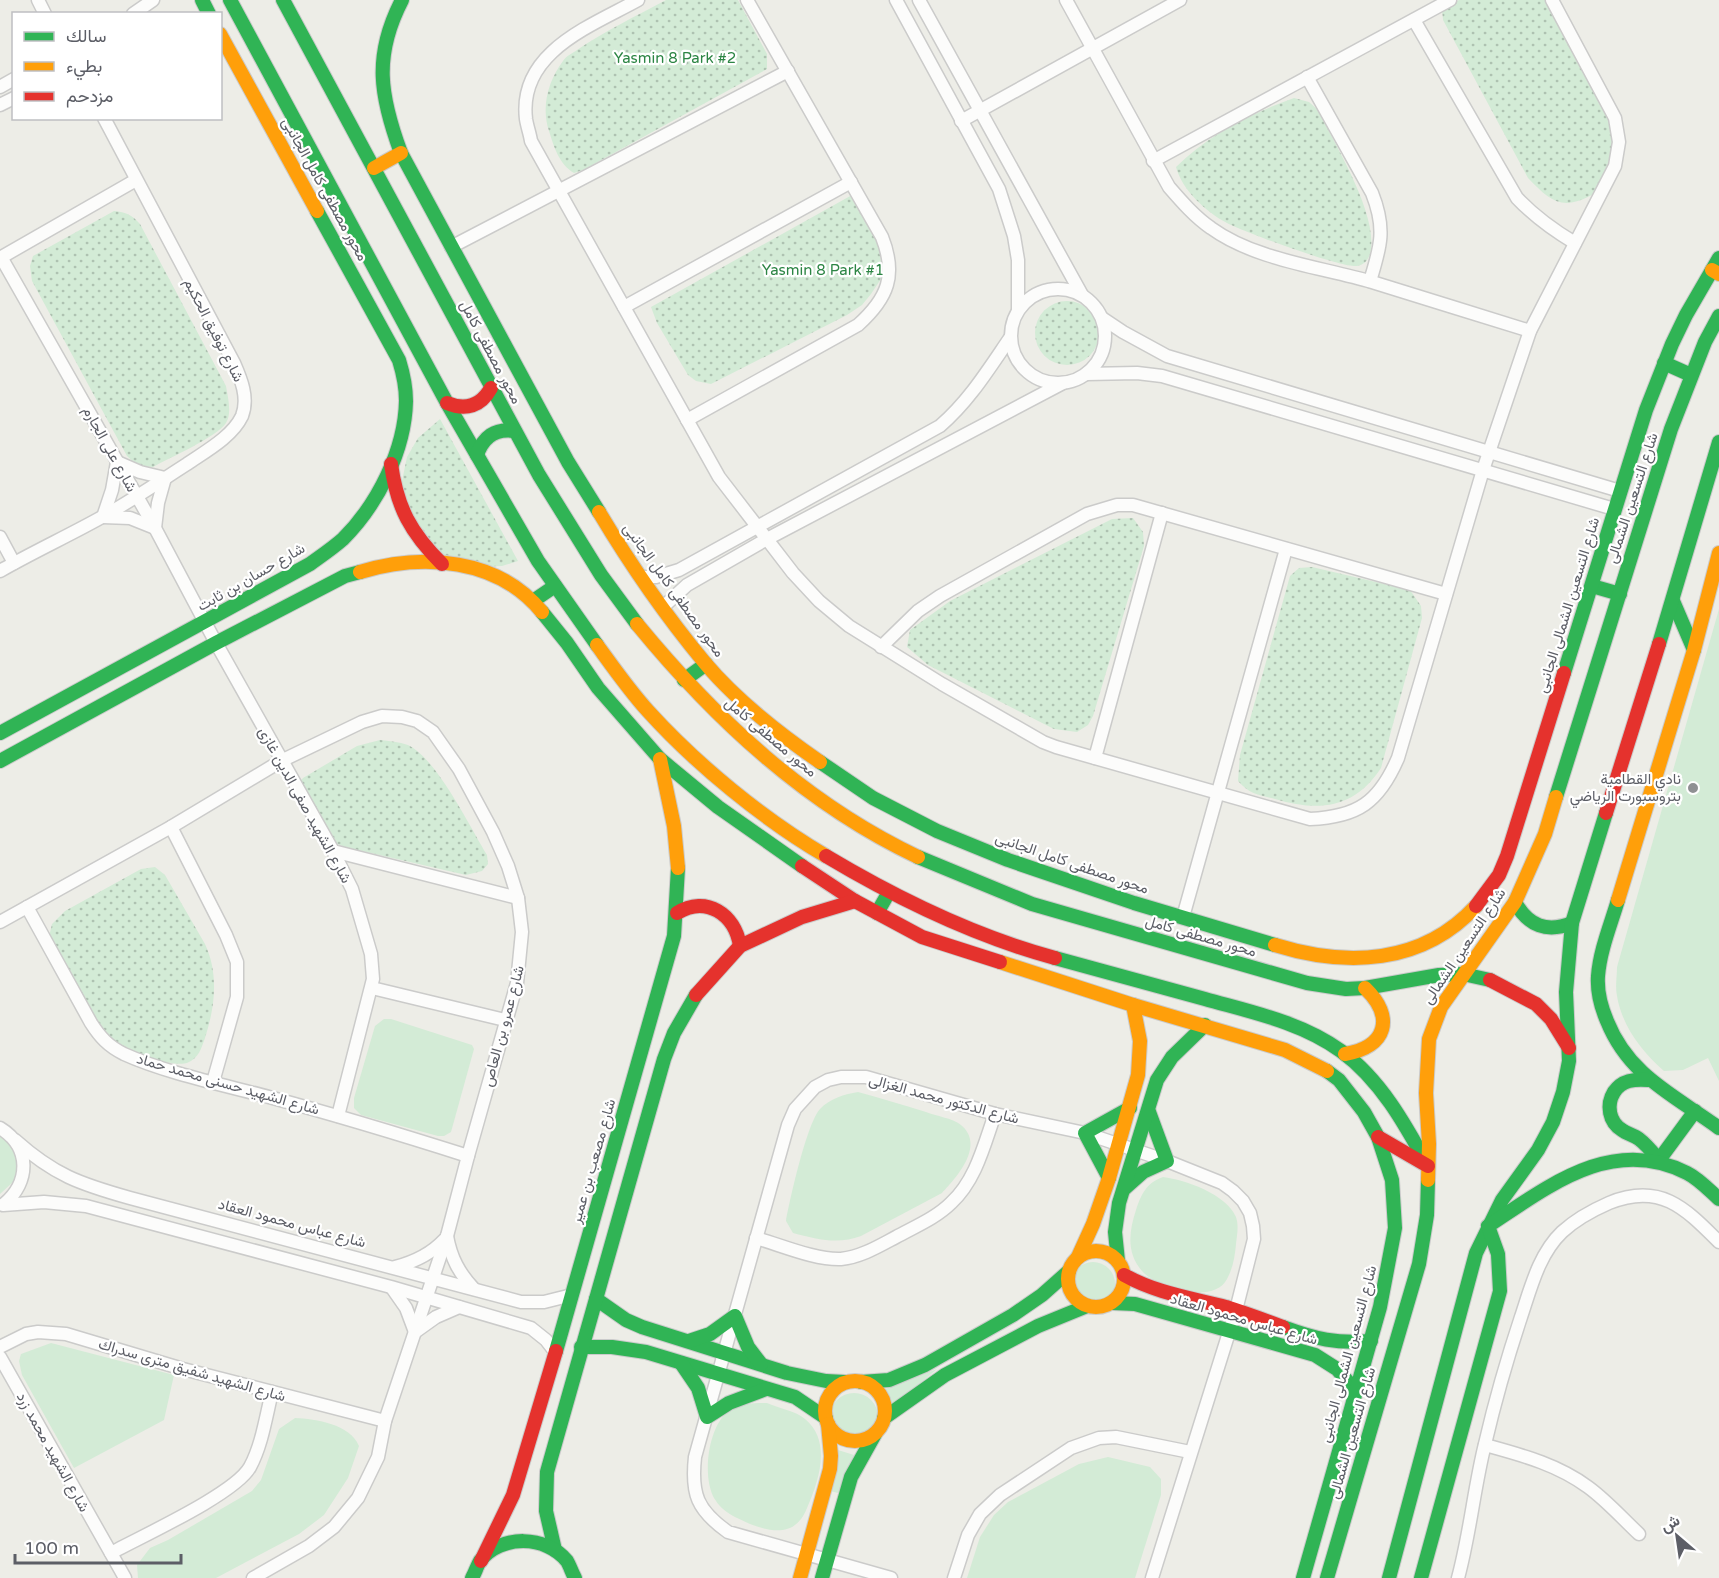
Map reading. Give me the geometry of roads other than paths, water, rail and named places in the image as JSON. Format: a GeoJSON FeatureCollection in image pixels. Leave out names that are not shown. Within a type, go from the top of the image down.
{"type":"FeatureCollection","features":[{"type":"Feature","properties":{"kind":"street"},"geometry":{"type":"LineString","coordinates":[[136,12],[153,0]]}},
{"type":"Feature","properties":{"kind":"street"},"geometry":{"type":"LineString","coordinates":[[230,0],[447,403],[538,561],[615,670],[647,710],[689,752],[733,790],[799,840],[889,892],[941,917],[1015,946],[1279,1021],[1324,1040],[1345,1054],[1390,1103],[1428,1166]]}},
{"type":"Feature","properties":{"kind":"street","name":"محور مصطفى كامل"},"geometry":{"type":"LineString","coordinates":[[283,0],[558,509],[604,577],[657,648],[684,680],[736,731],[826,804],[892,843],[996,891],[1126,932],[1288,978],[1327,986],[1365,988],[1415,978],[1463,974],[1492,980],[1536,1004],[1551,1019],[1569,1048]]}},
{"type":"Feature","properties":{"kind":"street"},"geometry":{"type":"LineString","coordinates":[[638,0],[572,36],[551,51],[536,70],[528,93],[526,118],[531,141],[719,477],[793,573],[819,601],[849,626],[1043,742],[1310,819],[1333,818],[1355,811],[1374,797],[1389,779],[1398,758],[1483,470],[1530,332],[1615,166],[1619,142],[1615,118],[1552,0]]}},
{"type":"Feature","properties":{"kind":"street"},"geometry":{"type":"LineString","coordinates":[[687,420],[858,326],[873,312],[884,294],[889,275],[889,255],[882,237],[747,0]]}},
{"type":"Feature","properties":{"kind":"street"},"geometry":{"type":"LineString","coordinates":[[896,0],[999,189],[1008,212],[1018,260],[1018,309]]}},
{"type":"Feature","properties":{"kind":"street"},"geometry":{"type":"LineString","coordinates":[[919,0],[1082,296]]}},
{"type":"Feature","properties":{"kind":"street"},"geometry":{"type":"LineString","coordinates":[[1066,0],[1169,187],[1189,210],[1221,234],[1239,244],[1268,254],[1370,281],[1530,332]]}},
{"type":"Feature","properties":{"kind":"street"},"geometry":{"type":"LineString","coordinates":[[962,121],[1179,0]]}},
{"type":"Feature","properties":{"kind":"street"},"geometry":{"type":"LineString","coordinates":[[1153,161],[1450,0]]}},
{"type":"Feature","properties":{"kind":"street","name":"محور مصطفى كامل الجانبى"},"geometry":{"type":"LineString","coordinates":[[399,2],[382,49],[381,78],[389,124],[401,153],[568,462],[641,577],[663,607],[706,664],[757,714],[873,798],[937,831],[1008,860],[1134,903],[1304,954],[1331,959],[1359,959],[1387,955],[1425,941]]}},
{"type":"Feature","properties":{"kind":"street"},"geometry":{"type":"LineString","coordinates":[[1414,20],[1517,198],[1546,225],[1575,243]]}},
{"type":"Feature","properties":{"kind":"street","name":"محور مصطفى كامل الجانبى"},"geometry":{"type":"LineString","coordinates":[[222,38],[399,360]]}},
{"type":"Feature","properties":{"kind":"street"},"geometry":{"type":"LineString","coordinates":[[451,247],[788,70]]}},
{"type":"Feature","properties":{"kind":"street"},"geometry":{"type":"LineString","coordinates":[[1307,78],[1372,193],[1379,211],[1382,230],[1380,249],[1370,281]]}},
{"type":"Feature","properties":{"kind":"street","name":"شارع توفيق الحكيم"},"geometry":{"type":"LineString","coordinates":[[0,571],[103,517],[165,478],[213,446],[232,430],[242,415],[245,398],[234,363],[105,120]]}},
{"type":"Feature","properties":{"kind":"street"},"geometry":{"type":"LineString","coordinates":[[374,168],[401,153]]}},
{"type":"Feature","properties":{"kind":"street"},"geometry":{"type":"LineString","coordinates":[[1,258],[136,180]]}},
{"type":"Feature","properties":{"kind":"street"},"geometry":{"type":"LineString","coordinates":[[624,307],[851,182]]}},
{"type":"Feature","properties":{"kind":"street","name":"شارع على الجارم"},"geometry":{"type":"LineString","coordinates":[[1,258],[155,528],[216,643]]}},
{"type":"Feature","properties":{"kind":"street","name":"شارع التسعين الشمالى الجانبى"},"geometry":{"type":"LineString","coordinates":[[1425,941],[1439,935],[1476,906],[1499,876],[1510,848],[1646,410],[1686,315],[1715,272],[1719,258]]}},
{"type":"Feature","properties":{"kind":"street"},"geometry":{"type":"LineString","coordinates":[[1063,383],[1050,383],[1037,379],[1027,372],[1012,351],[1010,338],[1018,309],[1028,299],[1041,292],[1055,289],[1069,290],[1082,296],[1090,302],[1102,318],[1137,341],[1167,356],[1620,491]]}},
{"type":"Feature","properties":{"kind":"street","name":"شارع التسعين الشمالى"},"geometry":{"type":"LineString","coordinates":[[1327,1578],[1419,1264],[1427,1215],[1429,1144],[1426,1094],[1429,1039],[1439,1011],[1515,902],[1545,834],[1643,516],[1691,375],[1719,316]]}},
{"type":"Feature","properties":{"kind":"street"},"geometry":{"type":"LineString","coordinates":[[663,607],[687,585],[766,539],[1063,383],[1086,374],[1096,363],[1103,349],[1105,334],[1102,318]]}},
{"type":"Feature","properties":{"kind":"street"},"geometry":{"type":"LineString","coordinates":[[641,577],[656,577],[679,570],[940,426],[958,411],[1010,338]]}},
{"type":"Feature","properties":{"kind":"street","name":"شارع حسان بن ثابت"},"geometry":{"type":"LineString","coordinates":[[0,733],[310,564],[342,539],[361,519],[370,505],[391,464],[399,442],[406,412],[405,381],[399,360]]}},
{"type":"Feature","properties":{"kind":"street"},"geometry":{"type":"LineString","coordinates":[[1664,363],[1691,375]]}},
{"type":"Feature","properties":{"kind":"street"},"geometry":{"type":"LineString","coordinates":[[1086,374],[1128,372],[1162,376],[1614,509]]}},
{"type":"Feature","properties":{"kind":"street"},"geometry":{"type":"LineString","coordinates":[[447,403],[464,409],[473,407],[487,396],[491,388]]}},
{"type":"Feature","properties":{"kind":"street"},"geometry":{"type":"LineString","coordinates":[[477,455],[483,440],[490,434],[506,429],[514,431]]}},
{"type":"Feature","properties":{"kind":"street"},"geometry":{"type":"LineString","coordinates":[[1389,1578],[1476,1253],[1502,1200],[1538,1150],[1553,1122],[1563,1092],[1569,1061],[1566,992],[1572,923],[1673,601],[1719,442]]}},
{"type":"Feature","properties":{"kind":"street"},"geometry":{"type":"LineString","coordinates":[[117,462],[140,472],[165,478],[158,503],[155,528],[130,518],[103,517],[112,490],[117,462]]}},
{"type":"Feature","properties":{"kind":"street"},"geometry":{"type":"LineString","coordinates":[[391,464],[393,487],[400,509],[418,539],[442,564]]}},
{"type":"Feature","properties":{"kind":"street"},"geometry":{"type":"LineString","coordinates":[[881,647],[898,628],[940,596],[1087,514],[1117,505],[1132,505],[1162,513],[1446,594]]}},
{"type":"Feature","properties":{"kind":"street"},"geometry":{"type":"LineString","coordinates":[[1095,758],[1162,513]]}},
{"type":"Feature","properties":{"kind":"street"},"geometry":{"type":"LineString","coordinates":[[0,537],[14,563]]}},
{"type":"Feature","properties":{"kind":"street"},"geometry":{"type":"LineString","coordinates":[[1183,917],[1286,549]]}},
{"type":"Feature","properties":{"kind":"street"},"geometry":{"type":"LineString","coordinates":[[1719,553],[1694,650],[1601,960],[1598,986],[1604,1013],[1632,1062],[1648,1080],[1719,1128]]}},
{"type":"Feature","properties":{"kind":"street"},"geometry":{"type":"LineString","coordinates":[[0,761],[216,643],[345,576],[369,568],[393,564],[418,562],[468,566],[492,573],[514,585],[533,601],[567,643],[598,688],[660,759],[772,848],[855,901],[922,937],[1133,1005],[1285,1050],[1323,1068],[1339,1080],[1364,1112],[1378,1137],[1428,1166]]}},
{"type":"Feature","properties":{"kind":"street"},"geometry":{"type":"LineString","coordinates":[[533,601],[555,586]]}},
{"type":"Feature","properties":{"kind":"street"},"geometry":{"type":"LineString","coordinates":[[1592,586],[1620,594]]}},
{"type":"Feature","properties":{"kind":"street"},"geometry":{"type":"LineString","coordinates":[[1673,601],[1694,650]]}},
{"type":"Feature","properties":{"kind":"street","name":"شارع الشهيد صفى الدين غازى"},"geometry":{"type":"LineString","coordinates":[[216,643],[333,851],[352,889],[367,938],[373,967],[372,988],[338,1116]]}},
{"type":"Feature","properties":{"kind":"street"},"geometry":{"type":"LineString","coordinates":[[684,680],[706,664]]}},
{"type":"Feature","properties":{"kind":"street","name":"شارع عمرو بن العاص"},"geometry":{"type":"LineString","coordinates":[[0,922],[171,827],[281,762],[352,726],[382,716],[402,717],[417,721],[433,732],[448,750],[459,769],[498,842],[508,866],[518,898],[520,915],[521,949],[517,983],[447,1236],[385,1421],[378,1457],[369,1479],[346,1514],[323,1537],[253,1578]]}},
{"type":"Feature","properties":{"kind":"street","name":"شارع مصعب بن عمير"},"geometry":{"type":"LineString","coordinates":[[474,1573],[513,1495],[668,960],[677,913],[679,871],[677,834],[660,759]]}},
{"type":"Feature","properties":{"kind":"street"},"geometry":{"type":"LineString","coordinates":[[171,827],[226,935],[237,962],[237,997],[213,1082]]}},
{"type":"Feature","properties":{"kind":"street"},"geometry":{"type":"LineString","coordinates":[[333,851],[518,898]]}},
{"type":"Feature","properties":{"kind":"street"},"geometry":{"type":"LineString","coordinates":[[877,913],[889,892]]}},
{"type":"Feature","properties":{"kind":"street"},"geometry":{"type":"LineString","coordinates":[[555,1550],[549,1536],[546,1514],[544,1494],[547,1472],[664,1059],[674,1033],[700,988],[740,946],[802,917],[855,901]]}},
{"type":"Feature","properties":{"kind":"street"},"geometry":{"type":"LineString","coordinates":[[1515,902],[1520,913],[1528,922],[1539,927],[1562,928],[1572,923]]}},
{"type":"Feature","properties":{"kind":"street"},"geometry":{"type":"LineString","coordinates":[[677,913],[690,906],[704,906],[717,911],[728,919],[737,932],[740,946]]}},
{"type":"Feature","properties":{"kind":"street","name":"شارع الشهيد حسنى محمد حماد"},"geometry":{"type":"LineString","coordinates":[[27,907],[91,1023],[110,1046],[135,1058],[213,1082],[338,1116],[468,1156]]}},
{"type":"Feature","properties":{"kind":"street"},"geometry":{"type":"LineString","coordinates":[[372,988],[505,1020]]}},
{"type":"Feature","properties":{"kind":"street"},"geometry":{"type":"LineString","coordinates":[[1345,1054],[1364,1051],[1372,1046],[1383,1030],[1384,1020],[1380,1002],[1365,988]]}},
{"type":"Feature","properties":{"kind":"street"},"geometry":{"type":"LineString","coordinates":[[596,1299],[625,1319],[640,1326],[816,1380],[879,1383],[898,1377],[935,1359],[1028,1306],[1069,1271],[1077,1257],[1093,1224],[1130,1108],[1140,1058],[1140,1041],[1133,1005]]}},
{"type":"Feature","properties":{"kind":"street"},"geometry":{"type":"LineString","coordinates":[[1069,1271],[1071,1292],[1080,1303],[1087,1306],[1097,1307],[1112,1303],[1122,1291],[1124,1275],[1114,1249],[1114,1234],[1123,1190],[1149,1112],[1157,1080],[1176,1051],[1205,1025]]}},
{"type":"Feature","properties":{"kind":"street","name":"شارع الدكتور محمد الغزالى"},"geometry":{"type":"LineString","coordinates":[[891,1578],[728,1532],[712,1521],[699,1502],[693,1480],[695,1457],[788,1125],[795,1109],[810,1092],[828,1080],[841,1077],[866,1077],[995,1114],[1084,1133],[1167,1161],[1222,1183],[1243,1201],[1254,1226],[1254,1239],[1236,1310],[1152,1578]]}},
{"type":"Feature","properties":{"kind":"street"},"geometry":{"type":"LineString","coordinates":[[1648,1080],[1628,1081],[1619,1086],[1613,1094],[1610,1113],[1620,1129],[1638,1138],[1659,1160]]}},
{"type":"Feature","properties":{"kind":"street"},"geometry":{"type":"LineString","coordinates":[[1109,1179],[1084,1133],[1130,1108]]}},
{"type":"Feature","properties":{"kind":"street"},"geometry":{"type":"LineString","coordinates":[[1659,1160],[1695,1111]]}},
{"type":"Feature","properties":{"kind":"street"},"geometry":{"type":"LineString","coordinates":[[1123,1190],[1143,1172],[1167,1161],[1149,1112]]}},
{"type":"Feature","properties":{"kind":"street"},"geometry":{"type":"LineString","coordinates":[[756,1238],[825,1258],[840,1259],[871,1250],[938,1214],[961,1193],[977,1166],[995,1114]]}},
{"type":"Feature","properties":{"kind":"street","name":"شارع عباس محمود العقاد"},"geometry":{"type":"LineString","coordinates":[[0,1127],[32,1155],[68,1178],[90,1187],[475,1290],[532,1303],[554,1301],[572,1295]]}},
{"type":"Feature","properties":{"kind":"street","name":"شارع التسعين الشمالى الجانبى"},"geometry":{"type":"LineString","coordinates":[[1303,1578],[1387,1278],[1395,1228],[1395,1204],[1392,1180],[1378,1137]]}},
{"type":"Feature","properties":{"kind":"street"},"geometry":{"type":"LineString","coordinates":[[1,1206],[14,1196],[21,1183],[24,1168],[22,1153],[15,1140]]}},
{"type":"Feature","properties":{"kind":"street"},"geometry":{"type":"LineString","coordinates":[[1488,1226],[1559,1181],[1592,1165],[1630,1157],[1659,1160],[1689,1174],[1719,1199]]}},
{"type":"Feature","properties":{"kind":"street"},"geometry":{"type":"LineString","coordinates":[[1458,1578],[1485,1445],[1505,1367],[1534,1278],[1541,1262],[1562,1232],[1596,1209],[1617,1200],[1649,1194],[1661,1197],[1683,1209],[1719,1242]]}},
{"type":"Feature","properties":{"kind":"street"},"geometry":{"type":"LineString","coordinates":[[1,1206],[36,1202],[86,1206],[391,1287],[531,1328],[539,1333],[556,1353]]}},
{"type":"Feature","properties":{"kind":"street"},"geometry":{"type":"LineString","coordinates":[[1421,1578],[1500,1291],[1498,1254],[1488,1226]]}},
{"type":"Feature","properties":{"kind":"street"},"geometry":{"type":"LineString","coordinates":[[394,1267],[418,1260],[439,1246],[447,1236]]}},
{"type":"Feature","properties":{"kind":"street"},"geometry":{"type":"LineString","coordinates":[[447,1236],[456,1266],[475,1290]]}},
{"type":"Feature","properties":{"kind":"street"},"geometry":{"type":"LineString","coordinates":[[1077,1257],[1091,1251],[1098,1251],[1118,1261]]}},
{"type":"Feature","properties":{"kind":"street","name":"شارع عباس محمود العقاد"},"geometry":{"type":"LineString","coordinates":[[1124,1275],[1133,1281],[1161,1291],[1236,1310],[1334,1342],[1347,1344],[1371,1341]]}},
{"type":"Feature","properties":{"kind":"street"},"geometry":{"type":"LineString","coordinates":[[391,1287],[406,1308],[415,1332],[436,1317],[459,1307]]}},
{"type":"Feature","properties":{"kind":"street","name":"شارع عباس محمود العقاد"},"geometry":{"type":"LineString","coordinates":[[1112,1303],[1135,1304],[1316,1355],[1337,1369],[1355,1390]]}},
{"type":"Feature","properties":{"kind":"street"},"geometry":{"type":"LineString","coordinates":[[822,1578],[851,1477],[884,1418],[945,1375],[1038,1326],[1087,1306]]}},
{"type":"Feature","properties":{"kind":"street"},"geometry":{"type":"LineString","coordinates":[[689,1341],[710,1334],[735,1316],[748,1347],[761,1364]]}},
{"type":"Feature","properties":{"kind":"street","name":"شارع الشهيد شفيق مترى سدراك"},"geometry":{"type":"LineString","coordinates":[[0,1347],[26,1334],[38,1332],[66,1334],[183,1369],[385,1421]]}},
{"type":"Feature","properties":{"kind":"street"},"geometry":{"type":"LineString","coordinates":[[581,1347],[629,1348],[719,1372],[804,1402],[827,1421],[836,1434],[852,1441],[864,1440],[875,1434]]}},
{"type":"Feature","properties":{"kind":"street","name":"شارع الشهيد محمد زرد"},"geometry":{"type":"LineString","coordinates":[[0,1357],[125,1578]]}},
{"type":"Feature","properties":{"kind":"street"},"geometry":{"type":"LineString","coordinates":[[681,1363],[699,1387],[707,1417],[735,1400],[766,1389]]}},
{"type":"Feature","properties":{"kind":"street"},"geometry":{"type":"LineString","coordinates":[[800,1578],[831,1469],[826,1406],[830,1394],[845,1382]]}},
{"type":"Feature","properties":{"kind":"street"},"geometry":{"type":"LineString","coordinates":[[861,1382],[876,1389],[881,1395],[884,1402],[884,1418]]}},
{"type":"Feature","properties":{"kind":"street"},"geometry":{"type":"LineString","coordinates":[[111,1553],[227,1490],[244,1476],[256,1453],[272,1392]]}},
{"type":"Feature","properties":{"kind":"street"},"geometry":{"type":"LineString","coordinates":[[954,1578],[968,1536],[980,1514],[1000,1494],[1071,1448],[1100,1438],[1116,1437],[1190,1452]]}},
{"type":"Feature","properties":{"kind":"street"},"geometry":{"type":"LineString","coordinates":[[1485,1445],[1535,1459],[1571,1476],[1603,1499],[1639,1534]]}},
{"type":"Feature","properties":{"kind":"street"},"geometry":{"type":"LineString","coordinates":[[474,1573],[489,1552],[510,1541],[534,1540],[555,1550],[566,1560],[575,1578]]}},
{"type":"Feature","properties":{"kind":"place","name":"نادي القطامية بتروسبورت الرياضي"},"geometry":{"type":"Point","coordinates":[1693,788]}},
{"type":"Feature","properties":{"kind":"park label","name":"Yasmin 8 Park #2"},"geometry":{"type":"Point","coordinates":[675,58]}},
{"type":"Feature","properties":{"kind":"park label","name":"Yasmin 8 Park #1"},"geometry":{"type":"Point","coordinates":[823,270]}}]}
